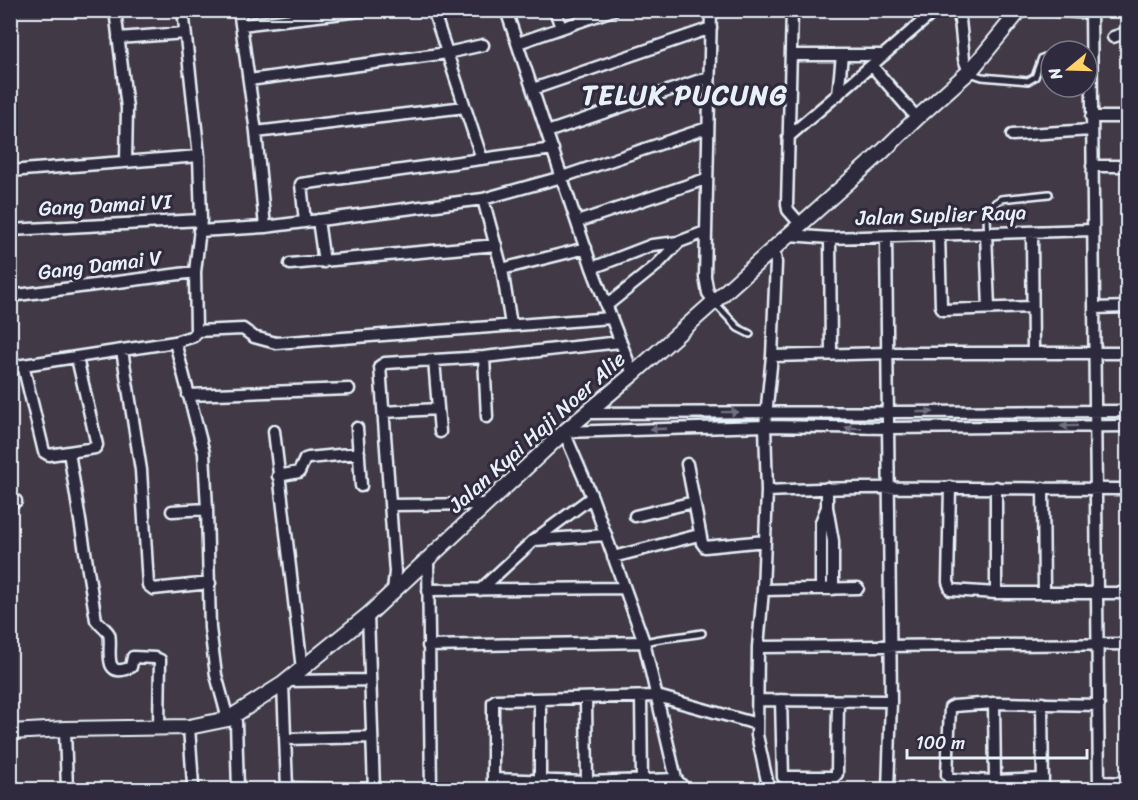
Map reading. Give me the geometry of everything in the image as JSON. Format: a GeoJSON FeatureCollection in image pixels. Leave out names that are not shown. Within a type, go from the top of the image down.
{"type":"FeatureCollection","features":[{"type":"Feature","properties":{"kind":"street"},"geometry":{"type":"LineString","coordinates":[[115,10],[127,108],[126,161]]}},
{"type":"Feature","properties":{"kind":"street"},"geometry":{"type":"LineString","coordinates":[[10,367],[175,342],[191,338],[196,331],[195,272],[200,225],[199,156],[183,10]]}},
{"type":"Feature","properties":{"kind":"street"},"geometry":{"type":"LineString","coordinates":[[239,10],[256,132],[265,227]]}},
{"type":"Feature","properties":{"kind":"street"},"geometry":{"type":"LineString","coordinates":[[241,25],[369,10]]}},
{"type":"Feature","properties":{"kind":"street"},"geometry":{"type":"LineString","coordinates":[[433,10],[482,159]]}},
{"type":"Feature","properties":{"kind":"street"},"geometry":{"type":"LineString","coordinates":[[506,10],[592,268],[633,374]]}},
{"type":"Feature","properties":{"kind":"street"},"geometry":{"type":"LineString","coordinates":[[555,10],[561,28]]}},
{"type":"Feature","properties":{"kind":"street"},"geometry":{"type":"LineString","coordinates":[[711,10],[705,232],[706,286],[714,302]]}},
{"type":"Feature","properties":{"kind":"street"},"geometry":{"type":"LineString","coordinates":[[792,10],[787,204],[788,210],[801,225]]}},
{"type":"Feature","properties":{"kind":"street"},"geometry":{"type":"LineString","coordinates":[[788,137],[936,10]]}},
{"type":"Feature","properties":{"kind":"street"},"geometry":{"type":"LineString","coordinates":[[959,10],[964,59],[969,72]]}},
{"type":"Feature","properties":{"kind":"street","name":"Jalan Kyai Haji Noer Alie"},"geometry":{"type":"LineString","coordinates":[[10,732],[159,726],[189,727],[228,719],[285,682],[368,615],[564,432],[633,374],[883,151],[969,72],[1020,10]]}},
{"type":"Feature","properties":{"kind":"street"},"geometry":{"type":"LineString","coordinates":[[1045,10],[1091,12],[1100,786],[1128,783]]}},
{"type":"Feature","properties":{"kind":"street"},"geometry":{"type":"LineString","coordinates":[[518,43],[607,11]]}},
{"type":"Feature","properties":{"kind":"street"},"geometry":{"type":"LineString","coordinates":[[533,89],[711,27]]}},
{"type":"Feature","properties":{"kind":"street"},"geometry":{"type":"LineString","coordinates":[[1113,36],[1128,32]]}},
{"type":"Feature","properties":{"kind":"street"},"geometry":{"type":"LineString","coordinates":[[118,38],[185,33]]}},
{"type":"Feature","properties":{"kind":"street"},"geometry":{"type":"LineString","coordinates":[[249,80],[447,53],[483,45]]}},
{"type":"Feature","properties":{"kind":"street"},"geometry":{"type":"LineString","coordinates":[[791,54],[884,55]]}},
{"type":"Feature","properties":{"kind":"street"},"geometry":{"type":"LineString","coordinates":[[838,95],[842,55]]}},
{"type":"Feature","properties":{"kind":"street"},"geometry":{"type":"LineString","coordinates":[[872,66],[917,118]]}},
{"type":"Feature","properties":{"kind":"street"},"geometry":{"type":"LineString","coordinates":[[547,132],[709,77]]}},
{"type":"Feature","properties":{"kind":"street"},"geometry":{"type":"LineString","coordinates":[[256,132],[465,107]]}},
{"type":"Feature","properties":{"kind":"street"},"geometry":{"type":"LineString","coordinates":[[1091,117],[1128,117]]}},
{"type":"Feature","properties":{"kind":"street","name":"Gang Damai VI"},"geometry":{"type":"LineString","coordinates":[[10,230],[200,225],[265,227],[483,199],[562,177],[707,128]]}},
{"type":"Feature","properties":{"kind":"street"},"geometry":{"type":"LineString","coordinates":[[1012,135],[1091,130]]}},
{"type":"Feature","properties":{"kind":"street"},"geometry":{"type":"LineString","coordinates":[[305,222],[301,184],[553,149]]}},
{"type":"Feature","properties":{"kind":"street"},"geometry":{"type":"LineString","coordinates":[[10,171],[199,156]]}},
{"type":"Feature","properties":{"kind":"street"},"geometry":{"type":"LineString","coordinates":[[1092,166],[1128,166]]}},
{"type":"Feature","properties":{"kind":"street"},"geometry":{"type":"LineString","coordinates":[[577,222],[706,179]]}},
{"type":"Feature","properties":{"kind":"street"},"geometry":{"type":"LineString","coordinates":[[483,199],[502,269],[511,325]]}},
{"type":"Feature","properties":{"kind":"street"},"geometry":{"type":"LineString","coordinates":[[318,220],[324,262]]}},
{"type":"Feature","properties":{"kind":"street","name":"Jalan Suplier Raya"},"geometry":{"type":"LineString","coordinates":[[789,236],[886,237],[1093,230]]}},
{"type":"Feature","properties":{"kind":"street"},"geometry":{"type":"LineString","coordinates":[[592,268],[652,246],[679,242],[705,232]]}},
{"type":"Feature","properties":{"kind":"street"},"geometry":{"type":"LineString","coordinates":[[1032,232],[1033,353]]}},
{"type":"Feature","properties":{"kind":"street"},"geometry":{"type":"LineString","coordinates":[[987,233],[990,308]]}},
{"type":"Feature","properties":{"kind":"street"},"geometry":{"type":"LineString","coordinates":[[939,235],[943,310],[1032,308]]}},
{"type":"Feature","properties":{"kind":"street"},"geometry":{"type":"LineString","coordinates":[[886,237],[891,646],[888,789]]}},
{"type":"Feature","properties":{"kind":"street"},"geometry":{"type":"LineString","coordinates":[[830,238],[831,354]]}},
{"type":"Feature","properties":{"kind":"street"},"geometry":{"type":"LineString","coordinates":[[606,306],[657,265],[679,242]]}},
{"type":"Feature","properties":{"kind":"street"},"geometry":{"type":"LineString","coordinates":[[290,264],[496,245]]}},
{"type":"Feature","properties":{"kind":"street"},"geometry":{"type":"LineString","coordinates":[[502,269],[586,248]]}},
{"type":"Feature","properties":{"kind":"street"},"geometry":{"type":"LineString","coordinates":[[774,248],[776,263],[772,356],[765,426],[767,491],[758,647],[757,724],[757,735],[768,785],[783,777],[834,777],[837,774],[838,701]]}},
{"type":"Feature","properties":{"kind":"street","name":"Gang Damai V"},"geometry":{"type":"LineString","coordinates":[[10,296],[195,272]]}},
{"type":"Feature","properties":{"kind":"street"},"geometry":{"type":"LineString","coordinates":[[1094,308],[1128,307]]}},
{"type":"Feature","properties":{"kind":"street"},"geometry":{"type":"LineString","coordinates":[[196,331],[243,329],[254,337],[276,343],[611,318]]}},
{"type":"Feature","properties":{"kind":"street"},"geometry":{"type":"LineString","coordinates":[[175,342],[204,453],[210,625],[216,675],[228,719],[236,722],[238,789]]}},
{"type":"Feature","properties":{"kind":"street"},"geometry":{"type":"LineString","coordinates":[[393,591],[395,572],[380,366],[385,363],[484,357],[620,342]]}},
{"type":"Feature","properties":{"kind":"street"},"geometry":{"type":"LineString","coordinates":[[122,350],[141,470],[148,585],[153,589],[210,583]]}},
{"type":"Feature","properties":{"kind":"street"},"geometry":{"type":"LineString","coordinates":[[772,356],[888,353],[1128,353]]}},
{"type":"Feature","properties":{"kind":"street"},"geometry":{"type":"LineString","coordinates":[[484,357],[487,417]]}},
{"type":"Feature","properties":{"kind":"street"},"geometry":{"type":"LineString","coordinates":[[23,365],[44,452],[49,455],[95,448],[97,445],[77,358]]}},
{"type":"Feature","properties":{"kind":"street"},"geometry":{"type":"LineString","coordinates":[[434,360],[440,432]]}},
{"type":"Feature","properties":{"kind":"street"},"geometry":{"type":"LineString","coordinates":[[188,395],[349,389]]}},
{"type":"Feature","properties":{"kind":"street"},"geometry":{"type":"LineString","coordinates":[[384,412],[438,409]]}},
{"type":"Feature","properties":{"kind":"street"},"geometry":{"type":"LineString","coordinates":[[587,413],[1128,411]]}},
{"type":"Feature","properties":{"kind":"street"},"geometry":{"type":"LineString","coordinates":[[686,789],[676,779],[644,642],[592,497],[564,432],[765,426],[888,428],[1128,426]]}},
{"type":"Feature","properties":{"kind":"street"},"geometry":{"type":"LineString","coordinates":[[357,428],[361,486]]}},
{"type":"Feature","properties":{"kind":"street"},"geometry":{"type":"LineString","coordinates":[[273,431],[302,669]]}},
{"type":"Feature","properties":{"kind":"street"},"geometry":{"type":"LineString","coordinates":[[69,452],[96,620],[109,635],[110,662],[113,666],[123,670],[131,667],[133,657],[160,660],[159,726]]}},
{"type":"Feature","properties":{"kind":"street"},"geometry":{"type":"LineString","coordinates":[[278,476],[299,472],[305,459],[308,458],[359,453]]}},
{"type":"Feature","properties":{"kind":"street"},"geometry":{"type":"LineString","coordinates":[[687,464],[699,535],[705,547],[765,541]]}},
{"type":"Feature","properties":{"kind":"street"},"geometry":{"type":"LineString","coordinates":[[767,491],[950,487],[1128,489]]}},
{"type":"Feature","properties":{"kind":"street"},"geometry":{"type":"LineString","coordinates":[[950,487],[949,588],[953,591],[1128,593]]}},
{"type":"Feature","properties":{"kind":"street"},"geometry":{"type":"LineString","coordinates":[[996,487],[996,593]]}},
{"type":"Feature","properties":{"kind":"street"},"geometry":{"type":"LineString","coordinates":[[827,488],[826,507],[833,541],[833,589]]}},
{"type":"Feature","properties":{"kind":"street"},"geometry":{"type":"LineString","coordinates":[[1043,488],[1044,592]]}},
{"type":"Feature","properties":{"kind":"street"},"geometry":{"type":"LineString","coordinates":[[480,590],[534,540],[592,497]]}},
{"type":"Feature","properties":{"kind":"street"},"geometry":{"type":"LineString","coordinates":[[635,516],[694,502]]}},
{"type":"Feature","properties":{"kind":"street"},"geometry":{"type":"LineString","coordinates":[[390,505],[487,504]]}},
{"type":"Feature","properties":{"kind":"street"},"geometry":{"type":"LineString","coordinates":[[821,589],[821,522],[826,507]]}},
{"type":"Feature","properties":{"kind":"street"},"geometry":{"type":"LineString","coordinates":[[172,511],[207,508]]}},
{"type":"Feature","properties":{"kind":"street"},"geometry":{"type":"LineString","coordinates":[[613,557],[699,535]]}},
{"type":"Feature","properties":{"kind":"street"},"geometry":{"type":"LineString","coordinates":[[534,540],[606,536]]}},
{"type":"Feature","properties":{"kind":"street"},"geometry":{"type":"LineString","coordinates":[[428,560],[431,590],[428,646],[431,789]]}},
{"type":"Feature","properties":{"kind":"street"},"geometry":{"type":"LineString","coordinates":[[431,590],[624,588]]}},
{"type":"Feature","properties":{"kind":"street"},"geometry":{"type":"LineString","coordinates":[[763,590],[858,588]]}},
{"type":"Feature","properties":{"kind":"street"},"geometry":{"type":"LineString","coordinates":[[368,615],[374,789]]}},
{"type":"Feature","properties":{"kind":"street"},"geometry":{"type":"LineString","coordinates":[[428,646],[644,642]]}},
{"type":"Feature","properties":{"kind":"street"},"geometry":{"type":"LineString","coordinates":[[758,647],[1128,644]]}},
{"type":"Feature","properties":{"kind":"street"},"geometry":{"type":"LineString","coordinates":[[370,680],[285,682],[288,789],[381,789]]}},
{"type":"Feature","properties":{"kind":"street"},"geometry":{"type":"LineString","coordinates":[[676,779],[493,784],[494,701],[657,696],[757,724]]}},
{"type":"Feature","properties":{"kind":"street"},"geometry":{"type":"LineString","coordinates":[[641,697],[642,781]]}},
{"type":"Feature","properties":{"kind":"street"},"geometry":{"type":"LineString","coordinates":[[586,699],[587,782]]}},
{"type":"Feature","properties":{"kind":"street"},"geometry":{"type":"LineString","coordinates":[[540,700],[540,781]]}},
{"type":"Feature","properties":{"kind":"street"},"geometry":{"type":"LineString","coordinates":[[758,700],[891,701]]}},
{"type":"Feature","properties":{"kind":"street"},"geometry":{"type":"LineString","coordinates":[[782,700],[783,777]]}},
{"type":"Feature","properties":{"kind":"street"},"geometry":{"type":"LineString","coordinates":[[1042,703],[1043,784],[952,780],[947,775],[950,708],[954,706],[994,703],[1042,703],[1099,705]]}},
{"type":"Feature","properties":{"kind":"street"},"geometry":{"type":"LineString","coordinates":[[994,703],[995,781]]}},
{"type":"Feature","properties":{"kind":"street"},"geometry":{"type":"LineString","coordinates":[[189,727],[193,785],[189,789]]}},
{"type":"Feature","properties":{"kind":"street"},"geometry":{"type":"LineString","coordinates":[[65,729],[68,789]]}},
{"type":"Feature","properties":{"kind":"street"},"geometry":{"type":"LineString","coordinates":[[285,739],[372,737]]}},
{"type":"Feature","properties":{"kind":"street"},"geometry":{"type":"LineString","coordinates":[[10,782],[16,789]]}},
{"type":"Feature","properties":{"kind":"lane"},"geometry":{"type":"LineString","coordinates":[[969,72],[982,77],[1028,81],[1035,77],[1039,66]]}},
{"type":"Feature","properties":{"kind":"lane"},"geometry":{"type":"LineString","coordinates":[[987,233],[986,215],[996,202],[1001,199],[1049,194]]}},
{"type":"Feature","properties":{"kind":"lane"},"geometry":{"type":"LineString","coordinates":[[714,302],[738,328],[750,334]]}},
{"type":"Feature","properties":{"kind":"lane"},"geometry":{"type":"LineString","coordinates":[[644,642],[668,636],[679,637],[702,633]]}},
{"type":"Feature","properties":{"kind":"district","name":"TELUK PUCUNG"},"geometry":{"type":"Point","coordinates":[685,95]}}]}
